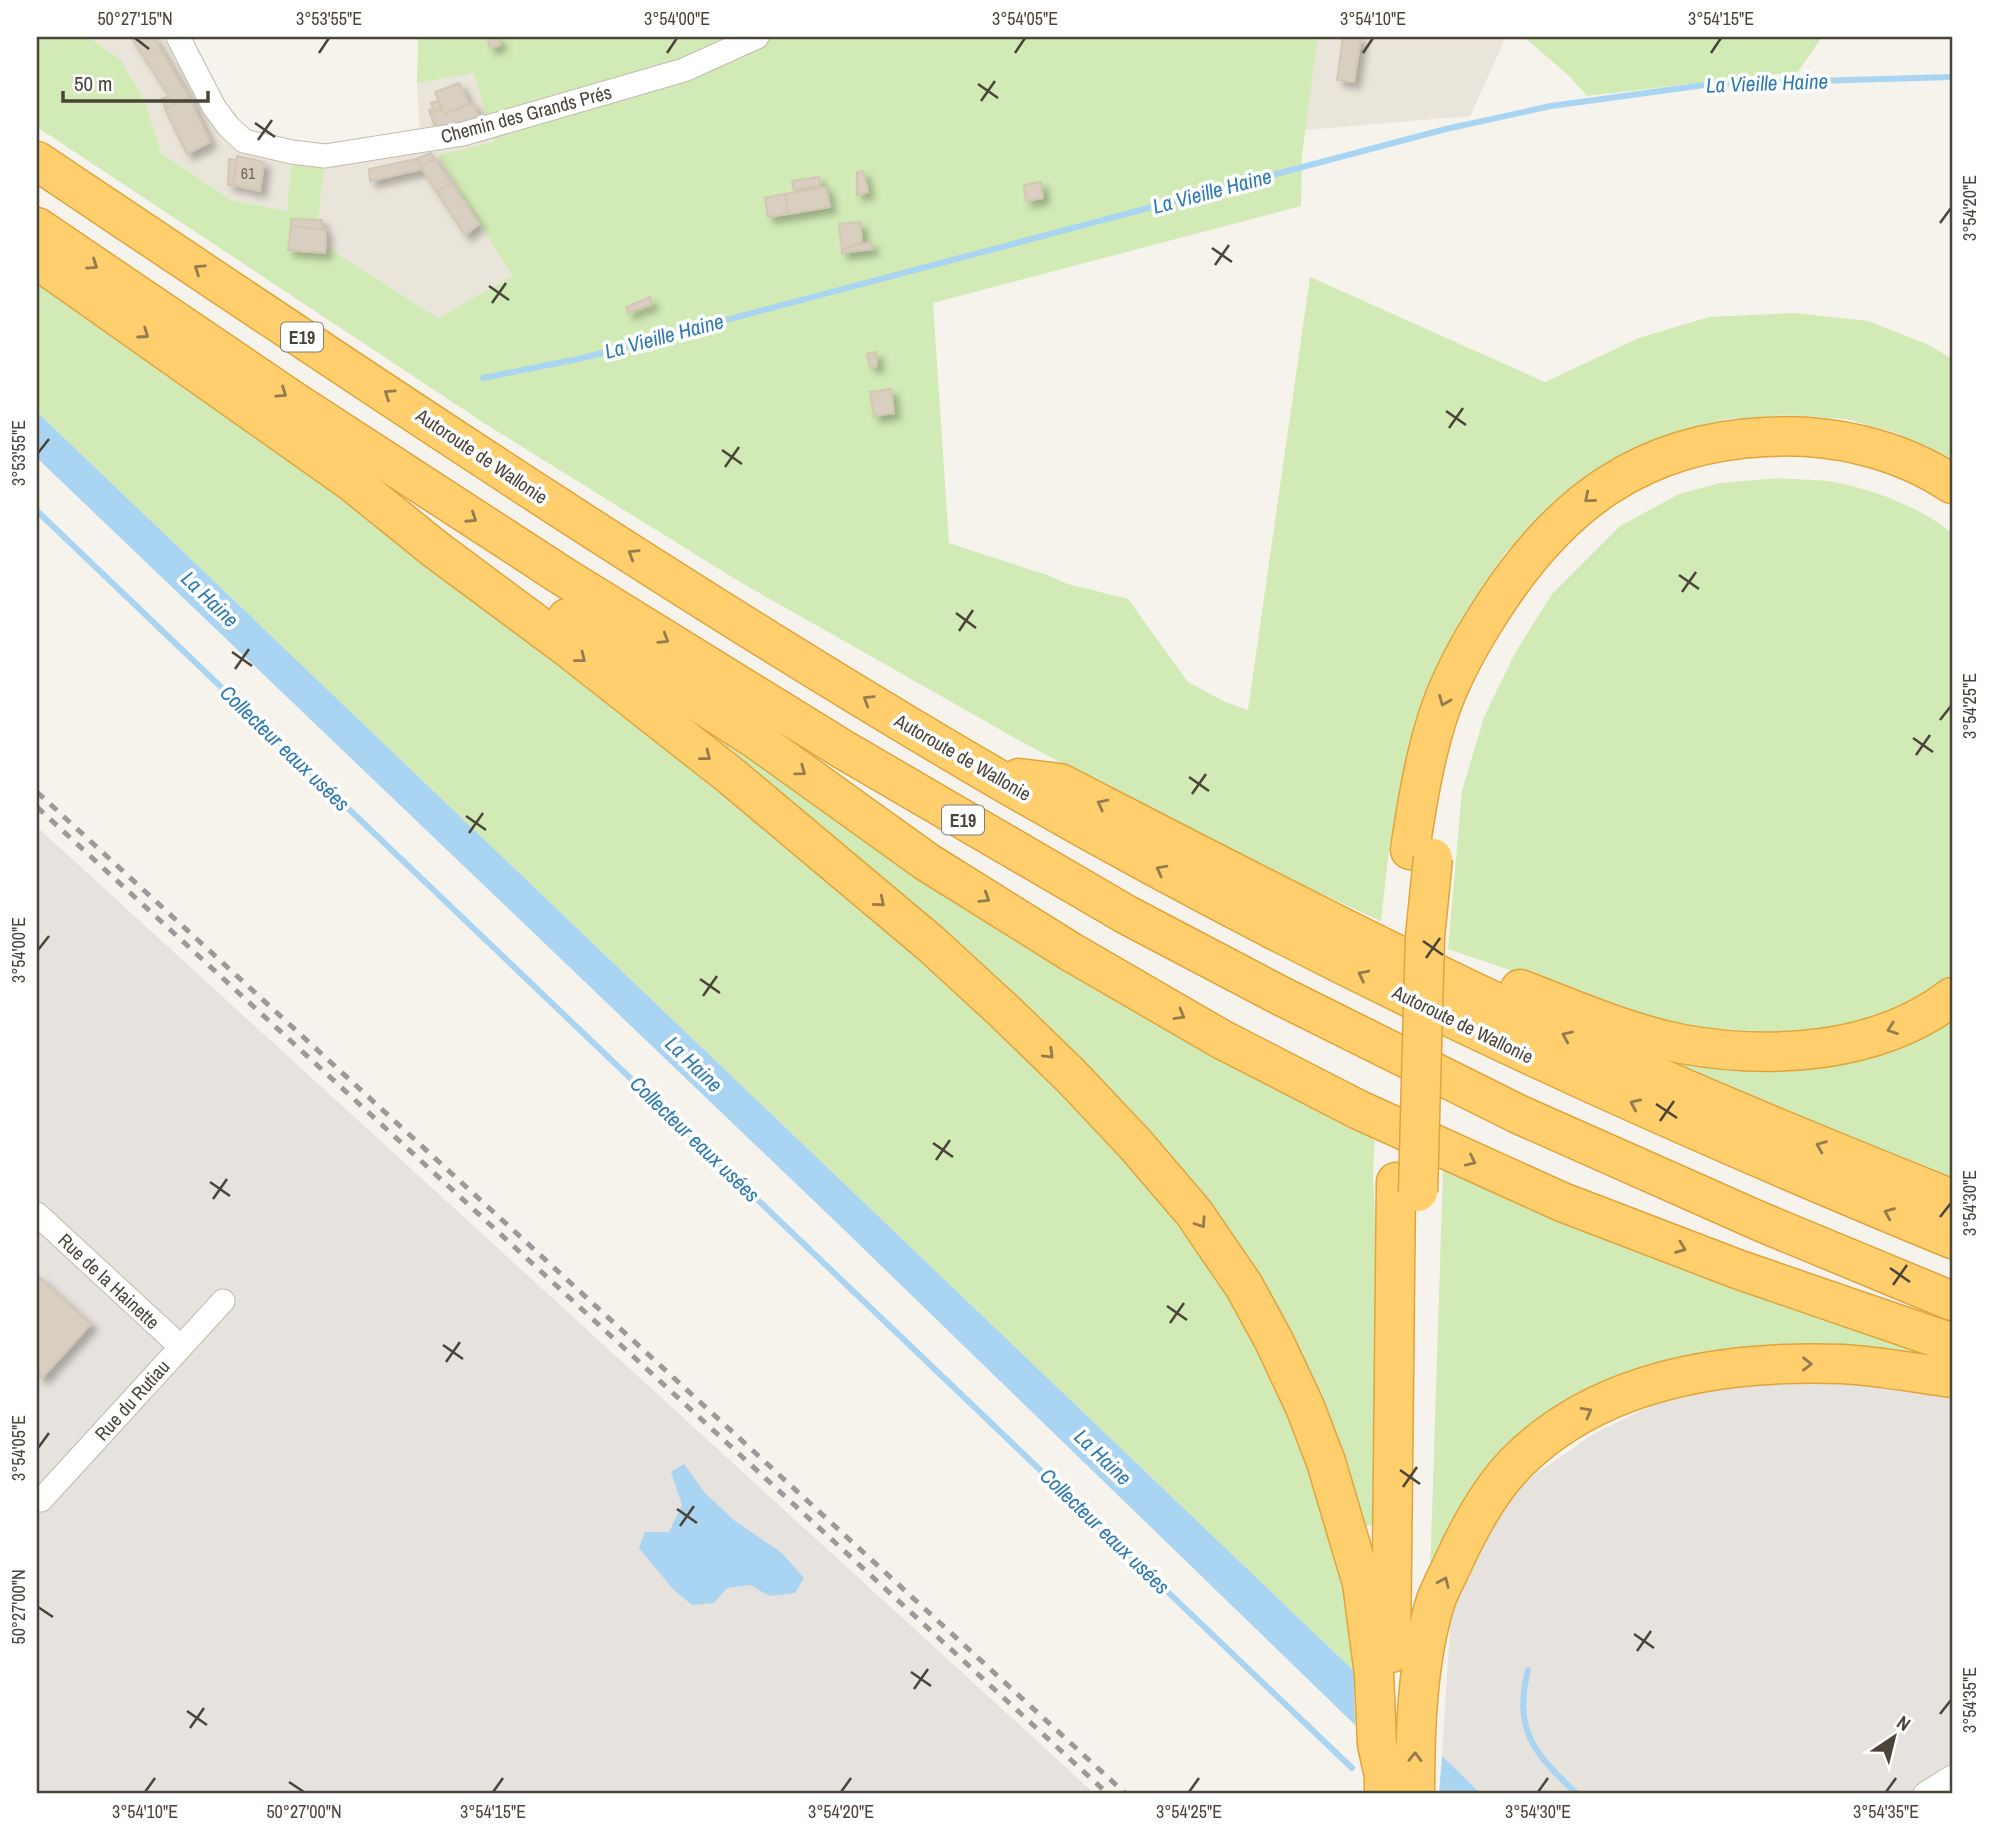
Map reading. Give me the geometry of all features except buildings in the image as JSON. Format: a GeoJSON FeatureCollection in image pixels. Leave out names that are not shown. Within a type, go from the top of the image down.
{"type":"FeatureCollection","features":[{"type":"Feature","properties":{"kind":"highway","name":"Autoroute de Wallonie"},"geometry":{"type":"LineString","coordinates":[[37,160],[568,513],[989,774],[1154,866],[1314,950],[1538,1061],[1781,1169],[1952,1239]]}},
{"type":"Feature","properties":{"kind":"highway","name":"E19"},"geometry":{"type":"LineString","coordinates":[[37,227],[307,410],[564,578],[844,750],[1127,915],[1283,997],[1518,1114],[1759,1222],[1952,1301]]}},
{"type":"Feature","properties":{"kind":"highway"},"geometry":{"type":"LineString","coordinates":[[37,244],[52,270],[352,482],[731,776],[930,943],[1071,1076],[1136,1145],[1194,1213],[1244,1286],[1305,1407],[1326,1462],[1363,1583],[1374,1674],[1377,1744],[1394,1788]]}},
{"type":"Feature","properties":{"kind":"highway"},"geometry":{"type":"LineString","coordinates":[[1394,1788],[1390,1756],[1407,1187],[1425,937],[1422,854],[1424,776],[1440,709],[1461,661],[1517,571],[1552,529],[1599,490],[1642,466],[1695,446],[1733,438],[1780,436],[1829,439],[1886,452],[1932,471],[1952,484]]}},
{"type":"Feature","properties":{"kind":"highway"},"geometry":{"type":"LineString","coordinates":[[1422,854],[1438,817],[1454,753],[1474,693],[1504,635],[1539,582],[1589,530],[1637,495],[1685,475],[1726,464],[1785,459],[1842,463],[1889,477],[1952,511]]}},
{"type":"Feature","properties":{"kind":"highway"},"geometry":{"type":"LineString","coordinates":[[352,482],[433,529],[671,687],[757,740],[927,862],[1071,952],[1221,1039],[1359,1110],[1562,1202],[1737,1269],[1952,1343]]}},
{"type":"Feature","properties":{"kind":"highway"},"geometry":{"type":"LineString","coordinates":[[989,774],[1060,783],[1553,1030],[1791,1134],[1952,1199]]}},
{"type":"Feature","properties":{"kind":"highway"},"geometry":{"type":"LineString","coordinates":[[1250,880],[1366,923],[1523,990],[1623,1028],[1680,1043],[1733,1051],[1796,1051],[1858,1041],[1904,1025],[1952,996]]}},
{"type":"Feature","properties":{"kind":"highway"},"geometry":{"type":"LineString","coordinates":[[1407,1187],[1409,1686],[1415,1720]]}},
{"type":"Feature","properties":{"kind":"highway"},"geometry":{"type":"LineString","coordinates":[[1394,1788],[1415,1720],[1423,1660],[1436,1600],[1467,1532],[1490,1495],[1515,1465],[1567,1422],[1598,1405],[1647,1385],[1746,1366],[1845,1364],[1952,1378]]}},
{"type":"Feature","properties":{"kind":"street","name":"Chemin des Grands Prés"},"geometry":{"type":"LineString","coordinates":[[178,37],[214,107],[244,141],[325,156],[463,134],[684,70],[757,37]]}},
{"type":"Feature","properties":{"kind":"street","name":"Rue de la Hainette"},"geometry":{"type":"LineString","coordinates":[[37,1214],[181,1347]]}},
{"type":"Feature","properties":{"kind":"street","name":"Rue du Rutiau"},"geometry":{"type":"LineString","coordinates":[[41,1500],[223,1301]]}},
{"type":"Feature","properties":{"kind":"street"},"geometry":{"type":"LineString","coordinates":[[1925,1794],[1952,1777]]}},
{"type":"Feature","properties":{"kind":"shaded area"},"geometry":{"type":"Polygon","coordinates":[[[88,37],[178,37],[228,126],[292,152],[287,211],[231,200],[161,153],[147,106],[121,61],[88,37]]]}},
{"type":"Feature","properties":{"kind":"shaded area"},"geometry":{"type":"Polygon","coordinates":[[[1318,37],[1506,37],[1470,116],[1305,130],[1318,37]]]}},
{"type":"Feature","properties":{"kind":"shaded area"},"geometry":{"type":"Polygon","coordinates":[[[474,72],[494,142],[438,155],[512,276],[438,318],[316,240],[325,156],[420,141],[417,83],[474,72]]]}},
{"type":"Feature","properties":{"kind":"shaded area"},"geometry":{"type":"Polygon","coordinates":[[[37,827],[1095,1794],[37,1794],[37,827]]]}},
{"type":"Feature","properties":{"kind":"shaded area"},"geometry":{"type":"Polygon","coordinates":[[[1854,1383],[1952,1397],[1952,1794],[1481,1794],[1442,1756],[1452,1597],[1497,1520],[1523,1483],[1595,1433],[1656,1404],[1755,1385],[1854,1383]]]}},
{"type":"Feature","properties":{"kind":"green space"},"geometry":{"type":"Polygon","coordinates":[[[37,37],[88,37],[121,60],[147,106],[161,153],[231,200],[287,211],[292,152],[325,156],[316,240],[438,318],[512,276],[438,155],[494,142],[474,73],[417,83],[418,37],[1318,37],[1302,154],[1301,206],[933,303],[949,543],[1068,584],[1128,599],[1188,682],[1225,702],[1248,710],[1310,277],[1545,382],[1639,338],[1709,317],[1795,313],[1868,321],[1927,344],[1952,359],[1952,462],[1894,432],[1845,419],[1787,415],[1728,419],[1687,431],[1582,482],[1505,553],[1461,621],[1426,694],[1390,842],[1381,921],[1226,850],[1022,742],[740,582],[487,425],[37,127],[37,37]]]}},
{"type":"Feature","properties":{"kind":"green space"},"geometry":{"type":"Polygon","coordinates":[[[1524,37],[1822,37],[1797,73],[1587,96],[1568,75],[1524,37]]]}},
{"type":"Feature","properties":{"kind":"green space"},"geometry":{"type":"Polygon","coordinates":[[[37,274],[190,384],[555,660],[719,789],[989,1017],[1128,1160],[1224,1288],[1279,1390],[1307,1461],[1344,1582],[1354,1671],[37,412],[37,274]]]}},
{"type":"Feature","properties":{"kind":"green space"},"geometry":{"type":"Polygon","coordinates":[[[1779,478],[1854,486],[1913,508],[1952,533],[1952,973],[1939,986],[1888,1012],[1851,1026],[1799,1034],[1725,1033],[1677,1027],[1448,949],[1462,791],[1484,717],[1515,653],[1552,594],[1620,526],[1679,494],[1720,483],[1779,478]]]}},
{"type":"Feature","properties":{"kind":"green space"},"geometry":{"type":"Polygon","coordinates":[[[659,692],[1375,1137],[1373,1173],[1378,1284],[1376,1524],[1357,1528],[1255,1280],[659,692]]]}},
{"type":"Feature","properties":{"kind":"green space"},"geometry":{"type":"Polygon","coordinates":[[[1509,998],[1689,1055],[1952,1016],[1952,1179],[1509,998]]]}},
{"type":"Feature","properties":{"kind":"green space"},"geometry":{"type":"Polygon","coordinates":[[[1443,1170],[1677,1266],[1952,1364],[1586,1395],[1430,1577],[1443,1170]]]}},
{"type":"Feature","properties":{"kind":"water","name":"La Haine"},"geometry":{"type":"Polygon","coordinates":[[[37,412],[1354,1671],[1355,1725],[836,1222],[37,458],[37,412]]]}},
{"type":"Feature","properties":{"kind":"water"},"geometry":{"type":"Polygon","coordinates":[[[684,1464],[705,1493],[735,1521],[782,1553],[804,1578],[795,1593],[770,1596],[750,1585],[727,1588],[714,1603],[692,1605],[673,1589],[639,1548],[645,1532],[669,1532],[682,1505],[671,1472],[684,1464]]]}},
{"type":"Feature","properties":{"kind":"water"},"geometry":{"type":"Polygon","coordinates":[[[1442,1756],[1481,1794],[1439,1794],[1442,1756]]]}},
{"type":"Feature","properties":{"kind":"waterway","name":"La Vieille Haine"},"geometry":{"type":"LineString","coordinates":[[483,378],[583,358],[1446,129],[1551,106],[1712,84],[1952,77]]}},
{"type":"Feature","properties":{"kind":"waterway","name":"Collecteur eaux usées"},"geometry":{"type":"LineString","coordinates":[[37,511],[1352,1768]]}},
{"type":"Feature","properties":{"kind":"waterway"},"geometry":{"type":"LineString","coordinates":[[1528,1670],[1523,1710],[1531,1740],[1539,1754],[1577,1794]]}},
{"type":"Feature","properties":{"kind":"railway"},"geometry":{"type":"LineString","coordinates":[[37,792],[1126,1794]]}},
{"type":"Feature","properties":{"kind":"railway"},"geometry":{"type":"LineString","coordinates":[[37,807],[1108,1794]]}}]}
